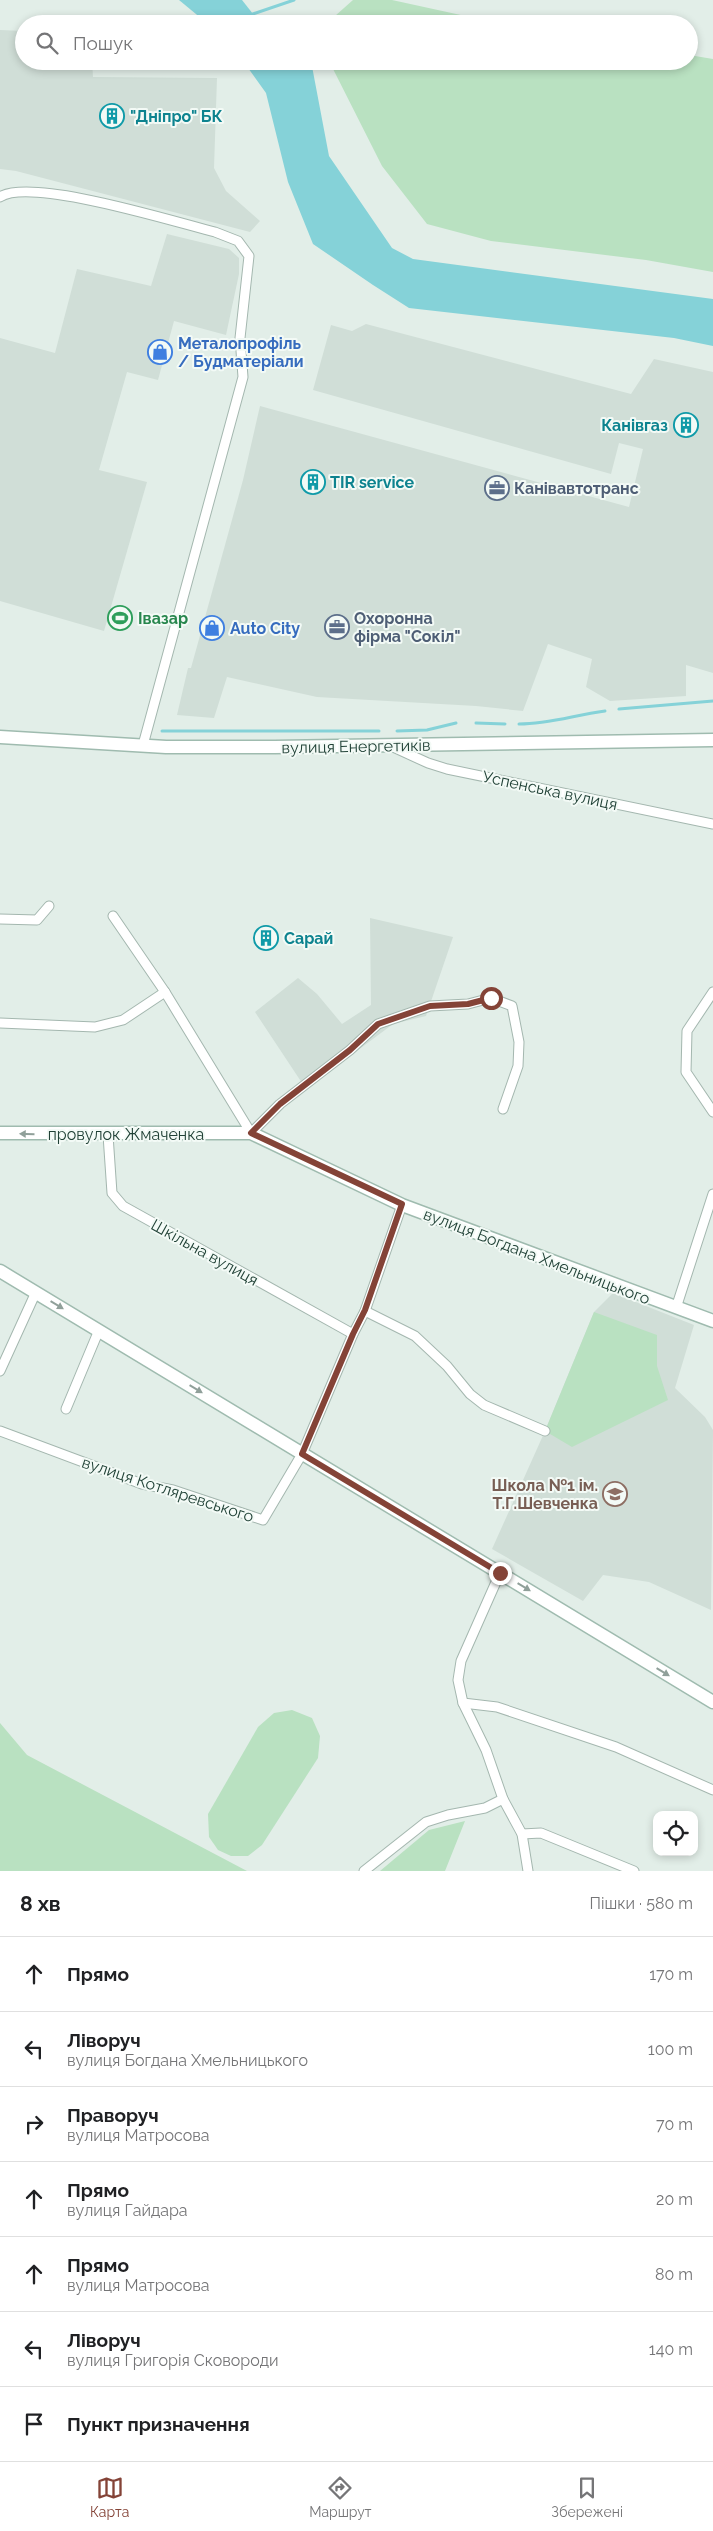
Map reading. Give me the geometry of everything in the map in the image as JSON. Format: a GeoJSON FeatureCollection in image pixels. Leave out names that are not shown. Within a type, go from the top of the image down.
{"type":"FeatureCollection","features":[{"type":"Feature","properties":{"kind":"street"},"geometry":{"type":"LineString","coordinates":[[0,198],[8,192],[62,194],[215,232],[238,241],[249,256],[240,338],[243,377],[143,745]]}},
{"type":"Feature","properties":{"kind":"street","name":"вулиця Енергетиків"},"geometry":{"type":"LineString","coordinates":[[0,737],[143,745],[265,747],[713,740]]}},
{"type":"Feature","properties":{"kind":"street","name":"Успенська вулиця"},"geometry":{"type":"LineString","coordinates":[[390,745],[428,763],[447,769],[713,824]]}},
{"type":"Feature","properties":{"kind":"street"},"geometry":{"type":"LineString","coordinates":[[0,920],[37,920],[49,906]]}},
{"type":"Feature","properties":{"kind":"street"},"geometry":{"type":"LineString","coordinates":[[113,916],[166,992],[251,1133],[280,1104],[350,1050],[378,1024],[430,1006],[468,1004],[491,998],[512,1006],[519,1042],[518,1066],[503,1109]]}},
{"type":"Feature","properties":{"kind":"street"},"geometry":{"type":"LineString","coordinates":[[0,1023],[95,1027],[123,1020],[166,992]]}},
{"type":"Feature","properties":{"kind":"street"},"geometry":{"type":"LineString","coordinates":[[713,992],[687,1030],[686,1072],[713,1112]]}},
{"type":"Feature","properties":{"kind":"street","name":"провулок Жмаченка"},"geometry":{"type":"LineString","coordinates":[[0,1133],[108,1135],[251,1133]]}},
{"type":"Feature","properties":{"kind":"street","name":"вулиця Богдана Хмельницького"},"geometry":{"type":"LineString","coordinates":[[251,1133],[402,1204],[713,1321]]}},
{"type":"Feature","properties":{"kind":"street","name":"Шкільна вулиця"},"geometry":{"type":"LineString","coordinates":[[108,1135],[112,1193],[123,1206],[353,1334]]}},
{"type":"Feature","properties":{"kind":"street"},"geometry":{"type":"LineString","coordinates":[[676,1308],[713,1194]]}},
{"type":"Feature","properties":{"kind":"street"},"geometry":{"type":"LineString","coordinates":[[302,1454],[365,1310],[402,1204]]}},
{"type":"Feature","properties":{"kind":"street"},"geometry":{"type":"LineString","coordinates":[[0,1271],[713,1702]]}},
{"type":"Feature","properties":{"kind":"street"},"geometry":{"type":"LineString","coordinates":[[0,1371],[36,1292]]}},
{"type":"Feature","properties":{"kind":"street"},"geometry":{"type":"LineString","coordinates":[[365,1310],[415,1336],[447,1366],[470,1394],[484,1405],[545,1431]]}},
{"type":"Feature","properties":{"kind":"street"},"geometry":{"type":"LineString","coordinates":[[66,1409],[99,1330]]}},
{"type":"Feature","properties":{"kind":"street","name":"вулиця Котляревського"},"geometry":{"type":"LineString","coordinates":[[0,1431],[142,1484],[173,1490],[264,1520],[302,1454]]}},
{"type":"Feature","properties":{"kind":"street"},"geometry":{"type":"LineString","coordinates":[[500,1573],[461,1661],[458,1680],[464,1703],[486,1750],[503,1799],[522,1834],[528,1871]]}},
{"type":"Feature","properties":{"kind":"street"},"geometry":{"type":"LineString","coordinates":[[464,1703],[497,1706],[616,1747],[713,1790]]}},
{"type":"Feature","properties":{"kind":"street"},"geometry":{"type":"LineString","coordinates":[[364,1871],[426,1822],[448,1815],[485,1808],[503,1799]]}},
{"type":"Feature","properties":{"kind":"street"},"geometry":{"type":"LineString","coordinates":[[522,1834],[541,1833],[634,1871]]}},
{"type":"Feature","properties":{"kind":"shaded area"},"geometry":{"type":"Polygon","coordinates":[[[0,30],[15,31],[15,70],[93,70],[93,77],[217,78],[214,168],[226,191],[260,221],[250,232],[16,171],[0,169],[0,30]]]}},
{"type":"Feature","properties":{"kind":"shaded area"},"geometry":{"type":"Polygon","coordinates":[[[167,234],[229,249],[239,258],[239,274],[226,335],[174,321],[158,380],[127,372],[99,470],[147,482],[104,631],[0,601],[0,338],[55,353],[77,269],[151,286],[167,234]]]}},
{"type":"Feature","properties":{"kind":"shaded area"},"geometry":{"type":"Polygon","coordinates":[[[366,324],[631,394],[654,359],[713,372],[713,673],[686,665],[686,696],[610,701],[586,687],[592,659],[548,644],[523,711],[476,706],[317,697],[227,677],[214,718],[177,715],[188,668],[191,668],[243,480],[260,406],[629,507],[643,449],[619,443],[611,474],[313,390],[331,325],[352,331],[366,324]]]}},
{"type":"Feature","properties":{"kind":"shaded area"},"geometry":{"type":"Polygon","coordinates":[[[370,918],[453,937],[426,1016],[393,1024],[306,1089],[255,1012],[298,978],[317,994],[342,1024],[371,1005],[370,918]]]}},
{"type":"Feature","properties":{"kind":"shaded area","name":"Школа №1 ім. Т.Г.Шевченка"},"geometry":{"type":"Polygon","coordinates":[[[613,1293],[694,1325],[675,1388],[705,1417],[713,1430],[711,1610],[649,1582],[603,1575],[583,1601],[492,1549],[545,1431],[594,1312],[613,1293]]]}},
{"type":"Feature","properties":{"kind":"green space"},"geometry":{"type":"Polygon","coordinates":[[[353,0],[392,0],[461,15],[336,15],[353,0]]]}},
{"type":"Feature","properties":{"kind":"green space"},"geometry":{"type":"Polygon","coordinates":[[[698,56],[713,59],[713,272],[646,260],[491,241],[427,224],[382,166],[334,70],[698,70],[698,56]]]}},
{"type":"Feature","properties":{"kind":"green space"},"geometry":{"type":"Polygon","coordinates":[[[594,1312],[657,1335],[657,1366],[668,1400],[572,1447],[545,1431],[594,1312]]]}},
{"type":"Feature","properties":{"kind":"green space"},"geometry":{"type":"Polygon","coordinates":[[[292,1710],[312,1718],[320,1736],[318,1758],[262,1845],[248,1856],[231,1856],[218,1850],[209,1837],[208,1814],[258,1727],[274,1713],[292,1710]]]}},
{"type":"Feature","properties":{"kind":"green space"},"geometry":{"type":"Polygon","coordinates":[[[0,1723],[27,1755],[247,1871],[0,1871],[0,1723]]]}},
{"type":"Feature","properties":{"kind":"green space"},"geometry":{"type":"Polygon","coordinates":[[[465,1821],[445,1871],[380,1871],[429,1830],[465,1821]]]}},
{"type":"Feature","properties":{"kind":"water"},"geometry":{"type":"Polygon","coordinates":[[[179,0],[242,0],[254,15],[197,15],[179,0]]]}},
{"type":"Feature","properties":{"kind":"water"},"geometry":{"type":"Polygon","coordinates":[[[249,70],[313,70],[329,156],[392,248],[413,259],[713,299],[713,346],[674,338],[409,308],[313,244],[288,182],[266,93],[249,70]]]}},
{"type":"Feature","properties":{"kind":"waterway"},"geometry":{"type":"LineString","coordinates":[[250,15],[294,0]]}},
{"type":"Feature","properties":{"kind":"waterway"},"geometry":{"type":"LineString","coordinates":[[619,709],[713,701]]}},
{"type":"Feature","properties":{"kind":"waterway"},"geometry":{"type":"LineString","coordinates":[[519,724],[541,723],[605,711]]}},
{"type":"Feature","properties":{"kind":"waterway"},"geometry":{"type":"LineString","coordinates":[[397,731],[427,730],[456,723]]}},
{"type":"Feature","properties":{"kind":"waterway"},"geometry":{"type":"LineString","coordinates":[[476,723],[505,724]]}},
{"type":"Feature","properties":{"kind":"waterway"},"geometry":{"type":"LineString","coordinates":[[162,731],[379,731]]}},
{"type":"Feature","properties":{"kind":"place","name":"\"Дніпро\" БК"},"geometry":{"type":"Point","coordinates":[112,116]}},
{"type":"Feature","properties":{"kind":"place","name":"Металопрофіль / Будматеріали"},"geometry":{"type":"Point","coordinates":[160,352]}},
{"type":"Feature","properties":{"kind":"place","name":"Канівгаз"},"geometry":{"type":"Point","coordinates":[686,425]}},
{"type":"Feature","properties":{"kind":"place","name":"TIR service"},"geometry":{"type":"Point","coordinates":[313,482]}},
{"type":"Feature","properties":{"kind":"place","name":"Канівавтотранс"},"geometry":{"type":"Point","coordinates":[497,488]}},
{"type":"Feature","properties":{"kind":"place","name":"Івазар"},"geometry":{"type":"Point","coordinates":[120,618]}},
{"type":"Feature","properties":{"kind":"place","name":"Охоронна фірма \"Сокіл\""},"geometry":{"type":"Point","coordinates":[337,627]}},
{"type":"Feature","properties":{"kind":"place","name":"Auto City"},"geometry":{"type":"Point","coordinates":[212,628]}},
{"type":"Feature","properties":{"kind":"place","name":"Сарай"},"geometry":{"type":"Point","coordinates":[266,938]}},
{"type":"Feature","properties":{"kind":"place","name":"Школа №1 ім. Т.Г.Шевченка"},"geometry":{"type":"Point","coordinates":[615,1494]}},
{"type":"Feature","properties":{"kind":"route"},"geometry":{"type":"LineString","coordinates":[[491,998],[468,1004],[430,1006],[378,1024],[350,1050],[280,1104],[251,1133],[402,1204],[365,1310],[302,1454],[500,1573]]}}]}
